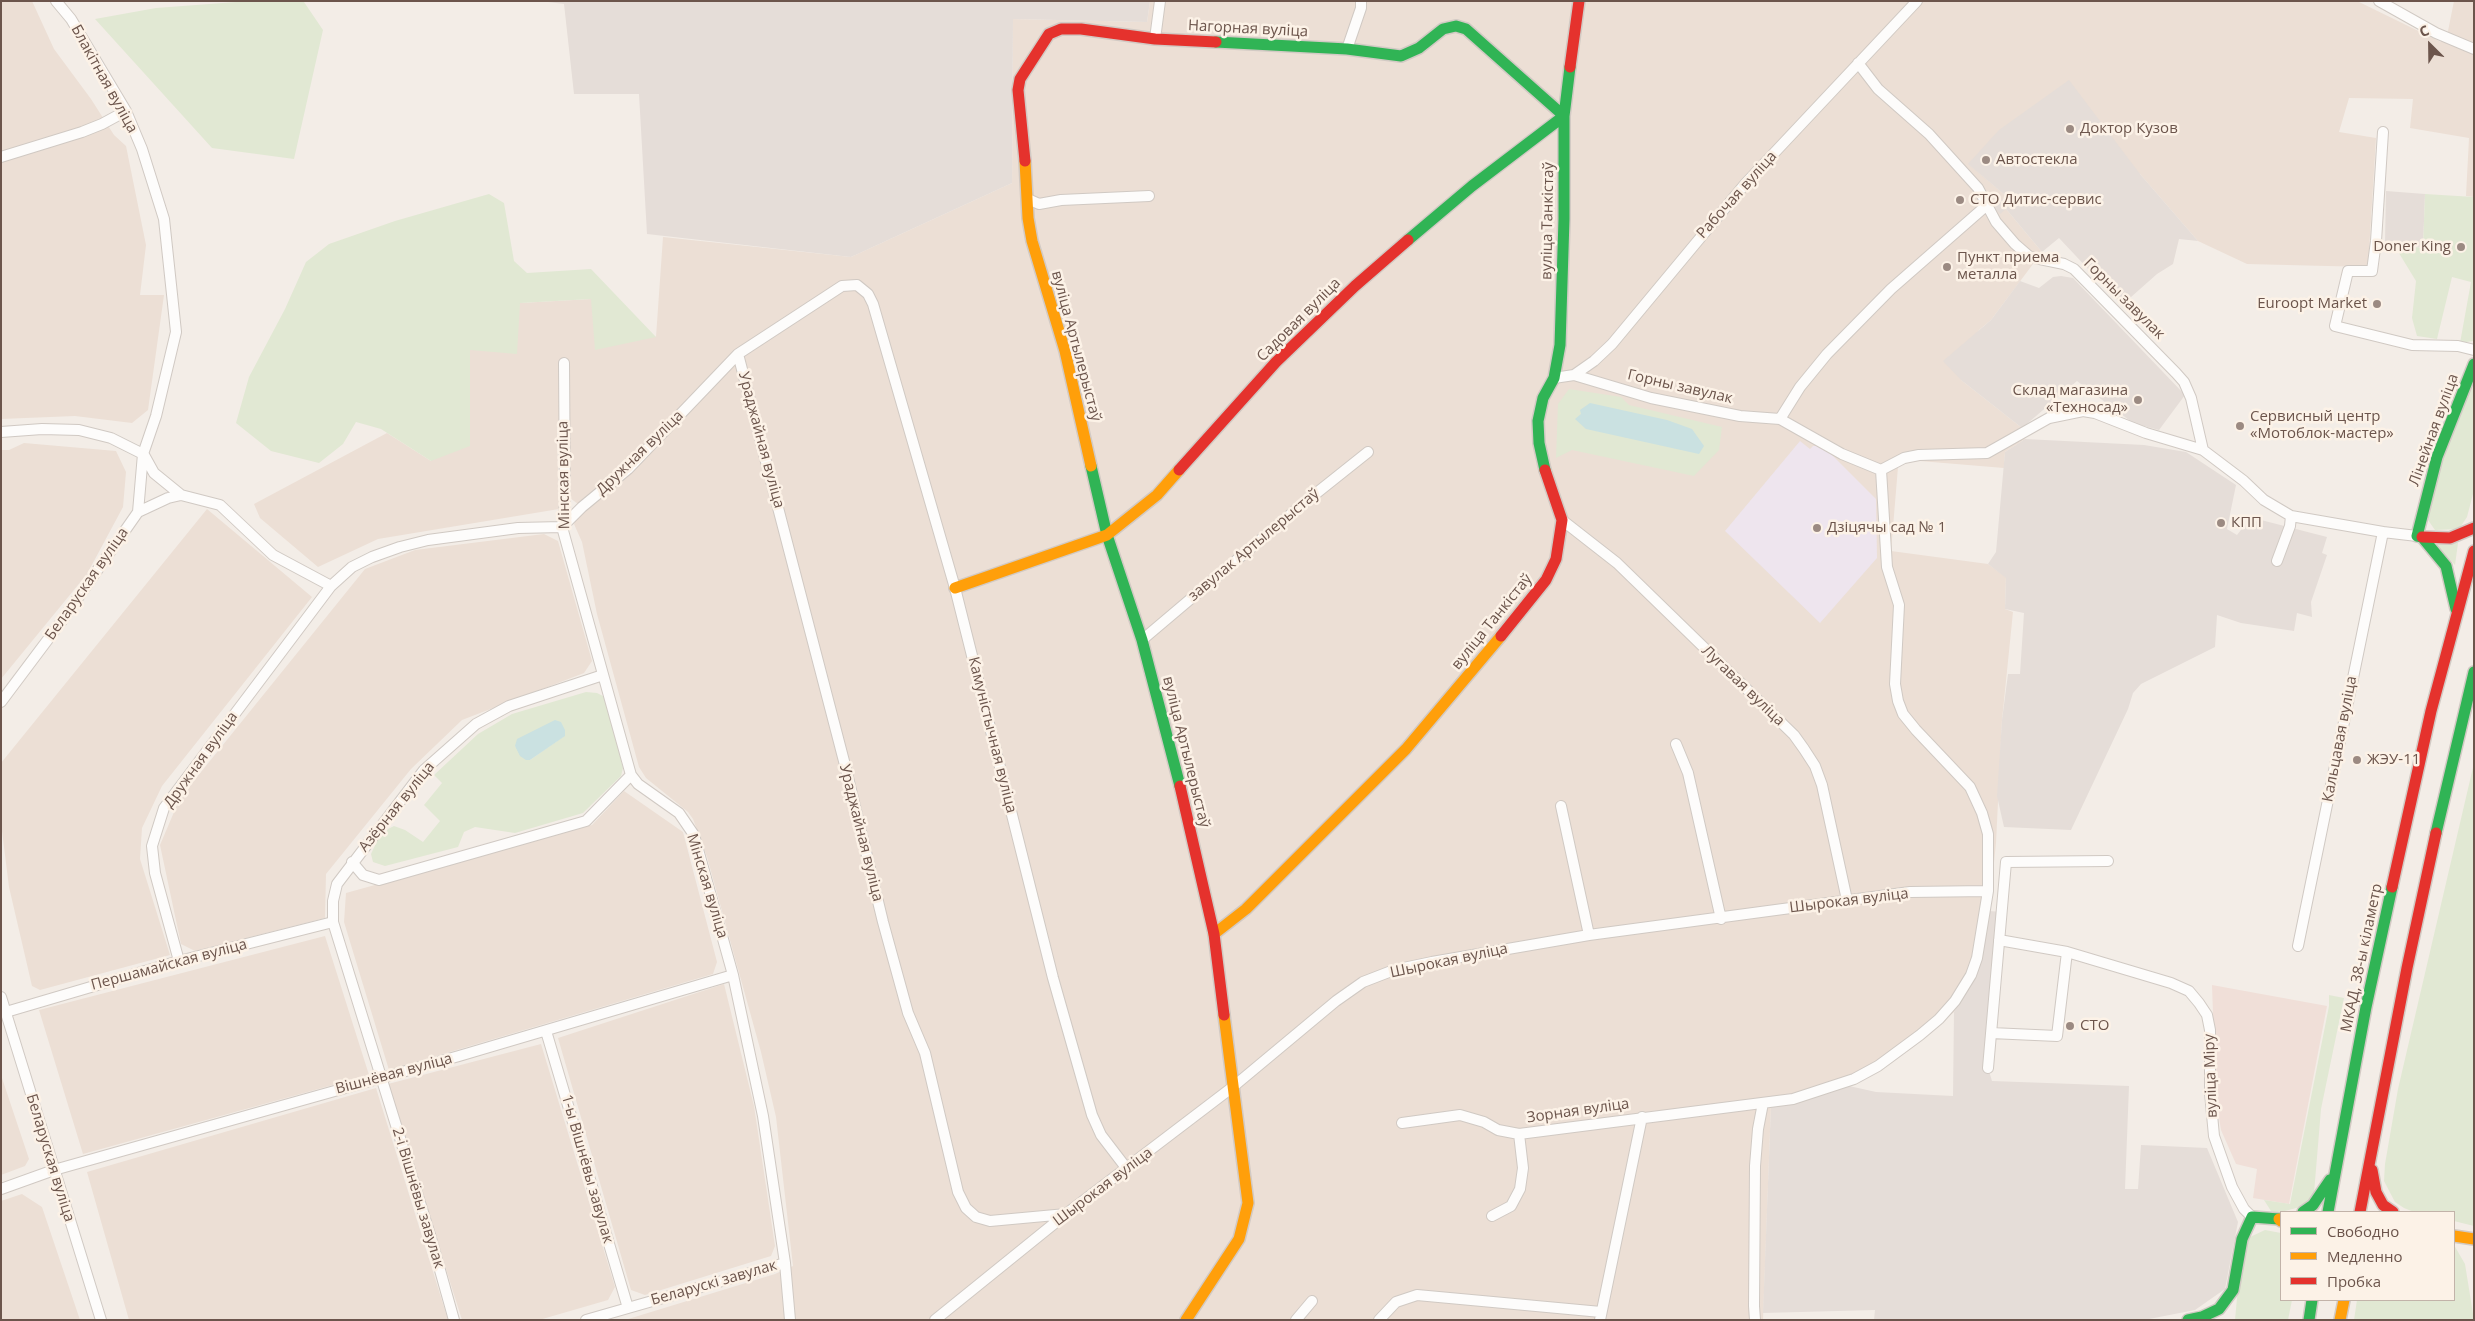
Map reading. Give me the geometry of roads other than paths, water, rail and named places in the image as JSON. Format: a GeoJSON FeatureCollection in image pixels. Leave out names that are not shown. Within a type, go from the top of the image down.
{"type":"FeatureCollection","features":[{"type":"Feature","properties":{"kind":"main road"},"geometry":{"type":"LineString","coordinates":[[1564,116],[1579,1]]}},
{"type":"Feature","properties":{"kind":"main road","name":"Нагорная вуліца"},"geometry":{"type":"LineString","coordinates":[[1028,186],[1018,90],[1020,79],[1049,34],[1061,29],[1081,29],[1155,39],[1347,49],[1401,56],[1419,48],[1443,29],[1456,26],[1466,29],[1564,116]]}},
{"type":"Feature","properties":{"kind":"main road","name":"вуліца Танкістаў"},"geometry":{"type":"LineString","coordinates":[[1214,934],[1246,909],[1406,748],[1518,616],[1546,580],[1556,559],[1562,520],[1547,478],[1539,443],[1538,421],[1544,398],[1554,378],[1560,345],[1564,219],[1564,116]]}},
{"type":"Feature","properties":{"kind":"main road","name":"Садовая вуліца"},"geometry":{"type":"LineString","coordinates":[[955,588],[1107,534],[1157,494],[1276,362],[1355,286],[1472,186],[1564,116]]}},
{"type":"Feature","properties":{"kind":"main road","name":"вуліца Артылерыстаў"},"geometry":{"type":"LineString","coordinates":[[1028,186],[1028,218],[1032,241],[1065,351],[1107,534],[1142,640],[1197,854],[1214,934],[1248,1203],[1239,1239],[1186,1320]]}},
{"type":"Feature","properties":{"kind":"main road","name":"Лінейная вуліца"},"geometry":{"type":"LineString","coordinates":[[2419,536],[2437,457],[2474,364]]}},
{"type":"Feature","properties":{"kind":"main road"},"geometry":{"type":"LineString","coordinates":[[2419,536],[2450,538],[2474,528]]}},
{"type":"Feature","properties":{"kind":"main road"},"geometry":{"type":"LineString","coordinates":[[2419,536],[2446,566],[2457,612]]}},
{"type":"Feature","properties":{"kind":"main road","name":"МКАД, 38-ы кіламетр"},"geometry":{"type":"LineString","coordinates":[[2328,1211],[2366,1007],[2431,710],[2474,551]]}},
{"type":"Feature","properties":{"kind":"main road"},"geometry":{"type":"LineString","coordinates":[[2360,1211],[2409,959],[2474,672]]}},
{"type":"Feature","properties":{"kind":"main road"},"geometry":{"type":"LineString","coordinates":[[2371,1159],[2372,1178],[2376,1192],[2383,1205],[2392,1211]]}},
{"type":"Feature","properties":{"kind":"main road"},"geometry":{"type":"LineString","coordinates":[[2305,1211],[2313,1205],[2335,1171]]}},
{"type":"Feature","properties":{"kind":"main road"},"geometry":{"type":"LineString","coordinates":[[2188,1320],[2202,1317],[2219,1309],[2233,1290],[2242,1239],[2252,1218],[2280,1220]]}},
{"type":"Feature","properties":{"kind":"main road"},"geometry":{"type":"LineString","coordinates":[[2455,1236],[2474,1240]]}},
{"type":"Feature","properties":{"kind":"main road"},"geometry":{"type":"LineString","coordinates":[[2309,1320],[2312,1301]]}},
{"type":"Feature","properties":{"kind":"main road"},"geometry":{"type":"LineString","coordinates":[[2340,1320],[2344,1301]]}},
{"type":"Feature","properties":{"kind":"street","name":"Блакітная вуліца"},"geometry":{"type":"LineString","coordinates":[[56,1],[71,19],[126,111],[142,149],[164,219],[176,332],[156,416],[143,454]]}},
{"type":"Feature","properties":{"kind":"street"},"geometry":{"type":"LineString","coordinates":[[1155,39],[1160,1]]}},
{"type":"Feature","properties":{"kind":"street"},"geometry":{"type":"LineString","coordinates":[[1347,49],[1361,8],[1361,1]]}},
{"type":"Feature","properties":{"kind":"street","name":"Рабочая вуліца"},"geometry":{"type":"LineString","coordinates":[[1554,378],[1574,375],[1594,361],[1612,344],[1745,184],[1916,1]]}},
{"type":"Feature","properties":{"kind":"street"},"geometry":{"type":"LineString","coordinates":[[2379,1],[2436,33],[2474,49]]}},
{"type":"Feature","properties":{"kind":"street","name":"Горны завулак"},"geometry":{"type":"LineString","coordinates":[[1858,63],[1878,89],[1929,134],[1978,188],[1996,222],[2015,244],[2030,257],[2064,264],[2074,269],[2176,373],[2184,382],[2191,398],[2202,450]]}},
{"type":"Feature","properties":{"kind":"street"},"geometry":{"type":"LineString","coordinates":[[1,157],[82,132],[126,111]]}},
{"type":"Feature","properties":{"kind":"street"},"geometry":{"type":"LineString","coordinates":[[2383,132],[2376,241],[2372,271],[2348,271],[2335,326],[2412,345],[2458,346],[2474,350]]}},
{"type":"Feature","properties":{"kind":"street"},"geometry":{"type":"LineString","coordinates":[[1028,199],[1039,204],[1061,200],[1149,196]]}},
{"type":"Feature","properties":{"kind":"street"},"geometry":{"type":"LineString","coordinates":[[1780,419],[1800,386],[1827,354],[1891,289],[1987,205]]}},
{"type":"Feature","properties":{"kind":"street","name":"Дружная вуліца"},"geometry":{"type":"LineString","coordinates":[[179,961],[155,873],[152,846],[156,828],[164,808],[331,586],[352,567],[372,557],[400,547],[428,540],[518,528],[562,527],[582,507],[628,469],[738,354],[842,286],[857,285],[868,294]]}},
{"type":"Feature","properties":{"kind":"street","name":"Камуністычная вуліца"},"geometry":{"type":"LineString","coordinates":[[868,294],[874,306],[955,588],[1053,978],[1092,1115],[1101,1135],[1127,1170]]}},
{"type":"Feature","properties":{"kind":"street","name":"Ураджайная вуліца"},"geometry":{"type":"LineString","coordinates":[[738,354],[845,765],[883,922],[908,1013],[926,1053],[958,1192],[966,1208],[976,1218],[990,1220],[1066,1214]]}},
{"type":"Feature","properties":{"kind":"street","name":"Мінская вуліца"},"geometry":{"type":"LineString","coordinates":[[564,363],[565,504],[562,527],[631,775],[638,784],[679,813],[694,835],[733,975],[763,1116],[785,1263],[790,1320]]}},
{"type":"Feature","properties":{"kind":"street","name":"Горны завулак"},"geometry":{"type":"LineString","coordinates":[[1574,375],[1651,398],[1719,412],[1780,419],[1842,454],[1881,470]]}},
{"type":"Feature","properties":{"kind":"street"},"geometry":{"type":"LineString","coordinates":[[1988,891],[1988,834],[1982,813],[1970,787],[1916,730],[1903,714],[1898,701],[1895,684],[1899,605],[1886,568],[1881,470],[1904,458],[1920,455],[1987,453],[2049,418],[2083,411],[2095,413],[2146,433],[2202,450],[2264,500],[2291,516],[2383,532],[2419,536]]}},
{"type":"Feature","properties":{"kind":"street"},"geometry":{"type":"LineString","coordinates":[[1,432],[42,429],[79,430],[111,438],[143,454],[154,473],[181,495],[220,505],[273,555],[331,586]]}},
{"type":"Feature","properties":{"kind":"street","name":"завулак Артылерыстаў"},"geometry":{"type":"LineString","coordinates":[[1142,640],[1304,503],[1368,452]]}},
{"type":"Feature","properties":{"kind":"street","name":"Беларуская вуліца"},"geometry":{"type":"LineString","coordinates":[[1,702],[61,622],[138,512],[143,454]]}},
{"type":"Feature","properties":{"kind":"street"},"geometry":{"type":"LineString","coordinates":[[138,512],[168,498],[181,495]]}},
{"type":"Feature","properties":{"kind":"street"},"geometry":{"type":"LineString","coordinates":[[2277,561],[2290,526],[2291,516]]}},
{"type":"Feature","properties":{"kind":"street","name":"Лугавая вуліца"},"geometry":{"type":"LineString","coordinates":[[1562,520],[1617,563],[1794,735],[1815,766],[1822,785],[1847,900]]}},
{"type":"Feature","properties":{"kind":"street","name":"Кальцавая вуліца"},"geometry":{"type":"LineString","coordinates":[[2298,946],[2383,532]]}},
{"type":"Feature","properties":{"kind":"street","name":"Азёрная вуліца"},"geometry":{"type":"LineString","coordinates":[[381,1077],[333,922],[333,901],[337,884],[424,770],[476,724],[509,706],[603,675]]}},
{"type":"Feature","properties":{"kind":"street"},"geometry":{"type":"LineString","coordinates":[[1676,744],[1688,772],[1721,919]]}},
{"type":"Feature","properties":{"kind":"street","name":"Азёрная вуліца"},"geometry":{"type":"LineString","coordinates":[[352,862],[363,874],[378,880],[586,821],[631,775]]}},
{"type":"Feature","properties":{"kind":"street"},"geometry":{"type":"LineString","coordinates":[[1561,806],[1589,935]]}},
{"type":"Feature","properties":{"kind":"street"},"geometry":{"type":"LineString","coordinates":[[1988,1068],[2006,862],[2108,861]]}},
{"type":"Feature","properties":{"kind":"street","name":"Шырокая вуліца"},"geometry":{"type":"LineString","coordinates":[[935,1320],[1066,1214],[1127,1170],[1234,1086],[1336,1001],[1363,982],[1394,970],[1432,962],[1589,935],[1721,919],[1910,892],[1988,891]]}},
{"type":"Feature","properties":{"kind":"street","name":"Зорная вуліца"},"geometry":{"type":"LineString","coordinates":[[1402,1123],[1460,1115],[1484,1122],[1498,1130],[1519,1134],[1792,1099],[1828,1089],[1854,1079],[1878,1066],[1926,1030],[1955,1001],[1971,976],[1977,958],[1988,891]]}},
{"type":"Feature","properties":{"kind":"street","name":"Першамайская вуліца"},"geometry":{"type":"LineString","coordinates":[[6,1012],[179,961],[333,922]]}},
{"type":"Feature","properties":{"kind":"street","name":"вуліца Міру"},"geometry":{"type":"LineString","coordinates":[[1999,940],[2067,952],[2171,983],[2189,991],[2207,1015],[2210,1030],[2210,1093],[2214,1136],[2232,1187],[2244,1209],[2252,1218]]}},
{"type":"Feature","properties":{"kind":"street"},"geometry":{"type":"LineString","coordinates":[[1991,1033],[2057,1036],[2067,952]]}},
{"type":"Feature","properties":{"kind":"street","name":"Вішнёвая вуліца"},"geometry":{"type":"LineString","coordinates":[[1,1189],[54,1170],[546,1031],[733,975]]}},
{"type":"Feature","properties":{"kind":"street","name":"Беларуская вуліца"},"geometry":{"type":"LineString","coordinates":[[1,997],[101,1320]]}},
{"type":"Feature","properties":{"kind":"street","name":"1-ы Вішнёвы завулак"},"geometry":{"type":"LineString","coordinates":[[546,1031],[628,1308]]}},
{"type":"Feature","properties":{"kind":"street","name":"2-і Вішнёвы завулак"},"geometry":{"type":"LineString","coordinates":[[381,1077],[431,1238],[454,1320]]}},
{"type":"Feature","properties":{"kind":"street"},"geometry":{"type":"LineString","coordinates":[[1755,1320],[1755,1166],[1758,1129],[1763,1103]]}},
{"type":"Feature","properties":{"kind":"street","name":"Зорная вуліца"},"geometry":{"type":"LineString","coordinates":[[1379,1320],[1396,1302],[1417,1295],[1600,1316],[1642,1117]]}},
{"type":"Feature","properties":{"kind":"street"},"geometry":{"type":"LineString","coordinates":[[1492,1216],[1512,1206],[1520,1189],[1523,1168],[1519,1134]]}},
{"type":"Feature","properties":{"kind":"street","name":"Беларускі завулак"},"geometry":{"type":"LineString","coordinates":[[586,1320],[785,1263]]}},
{"type":"Feature","properties":{"kind":"street"},"geometry":{"type":"LineString","coordinates":[[1296,1320],[1312,1300]]}},
{"type":"Feature","properties":{"kind":"water"},"geometry":{"type":"Polygon","coordinates":[[[1590,403],[1667,420],[1692,429],[1704,446],[1699,454],[1586,429],[1575,419],[1581,414],[1580,410],[1590,403]]]}},
{"type":"Feature","properties":{"kind":"water"},"geometry":{"type":"Polygon","coordinates":[[[555,720],[561,722],[565,730],[565,736],[530,760],[520,756],[515,746],[517,739],[555,720]]]}},
{"type":"Feature","properties":{"kind":"place","name":"Доктор Кузов"},"geometry":{"type":"Point","coordinates":[2070,129]}},
{"type":"Feature","properties":{"kind":"place","name":"Автостекла"},"geometry":{"type":"Point","coordinates":[1986,160]}},
{"type":"Feature","properties":{"kind":"place","name":"СТО Дитис-сервис"},"geometry":{"type":"Point","coordinates":[1960,200]}},
{"type":"Feature","properties":{"kind":"place","name":"Doner King"},"geometry":{"type":"Point","coordinates":[2461,247]}},
{"type":"Feature","properties":{"kind":"place","name":"Пункт приема металла"},"geometry":{"type":"Point","coordinates":[1947,267]}},
{"type":"Feature","properties":{"kind":"place","name":"Euroopt Market"},"geometry":{"type":"Point","coordinates":[2377,304]}},
{"type":"Feature","properties":{"kind":"place","name":"Склад магазина «Техносад»"},"geometry":{"type":"Point","coordinates":[2138,400]}},
{"type":"Feature","properties":{"kind":"place","name":"Сервисный центр «Мотоблок-мастер»"},"geometry":{"type":"Point","coordinates":[2240,426]}},
{"type":"Feature","properties":{"kind":"place","name":"КПП"},"geometry":{"type":"Point","coordinates":[2221,523]}},
{"type":"Feature","properties":{"kind":"place","name":"Дзіцячы сад № 1"},"geometry":{"type":"Point","coordinates":[1817,528]}},
{"type":"Feature","properties":{"kind":"place","name":"ЖЭУ-11"},"geometry":{"type":"Point","coordinates":[2357,760]}},
{"type":"Feature","properties":{"kind":"place","name":"СТО"},"geometry":{"type":"Point","coordinates":[2070,1026]}}]}
